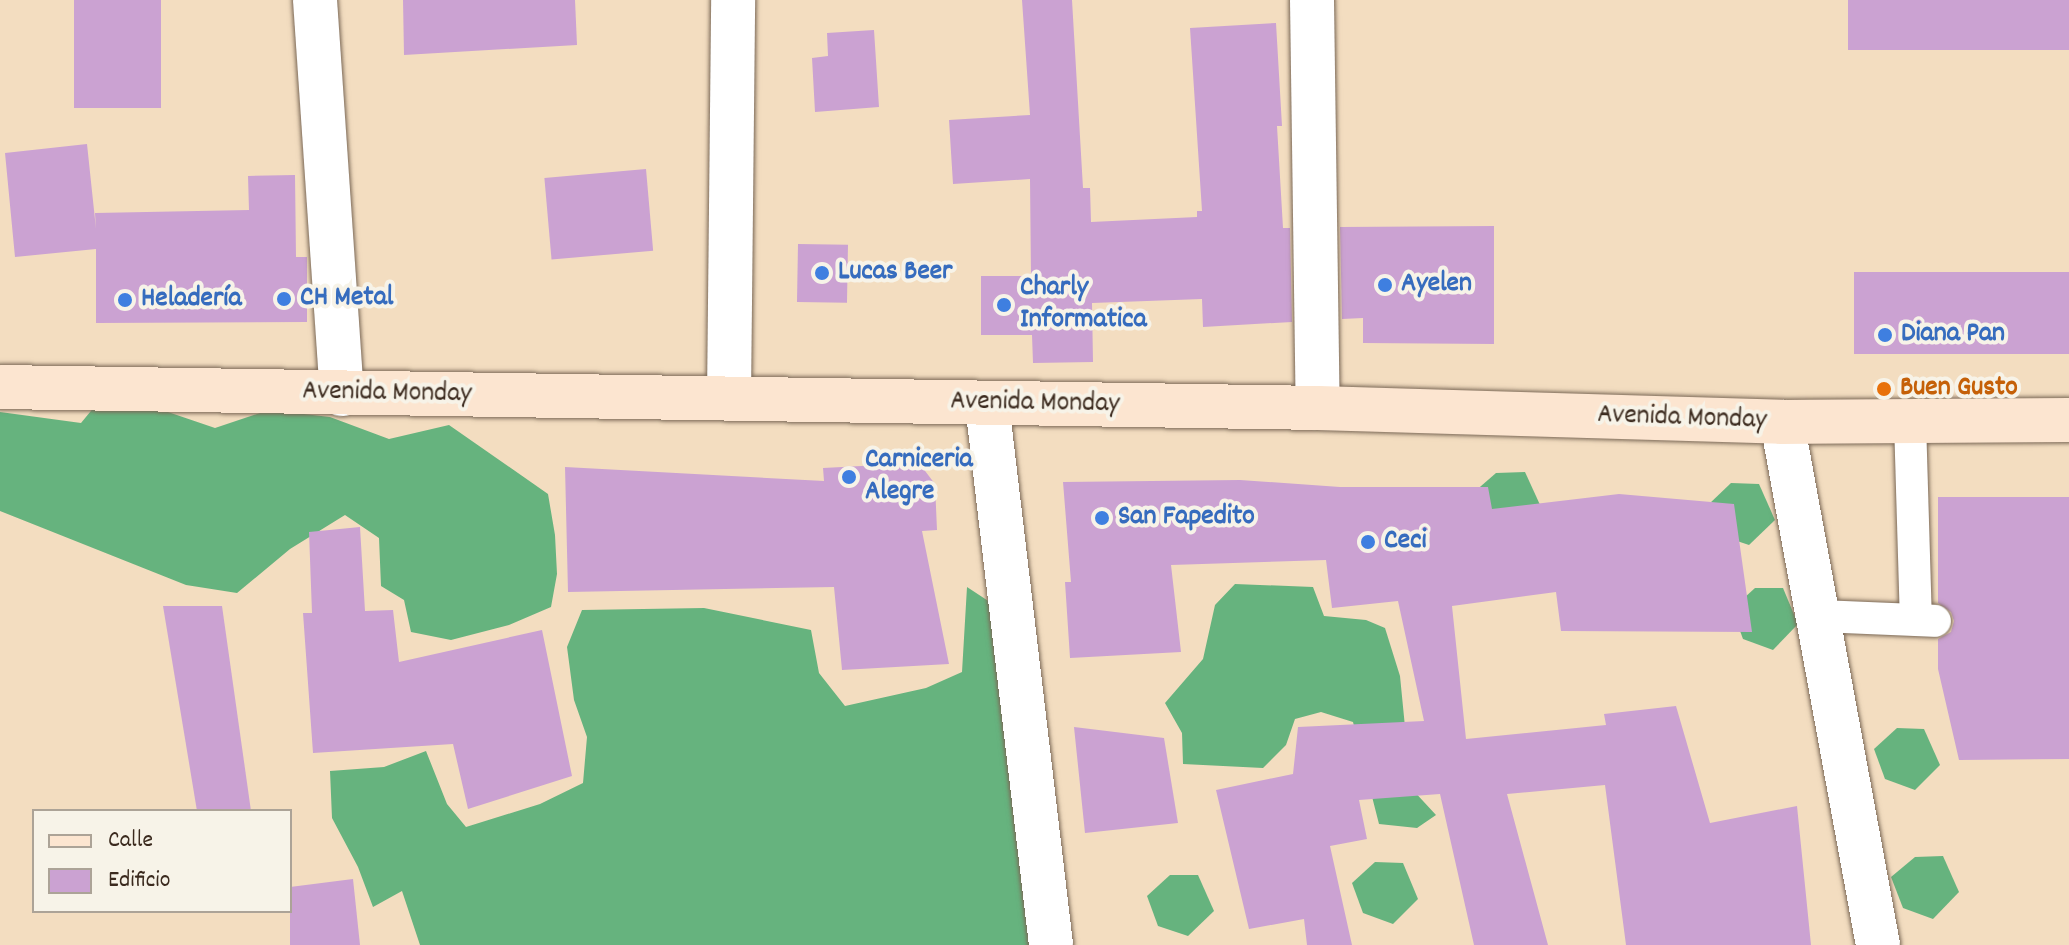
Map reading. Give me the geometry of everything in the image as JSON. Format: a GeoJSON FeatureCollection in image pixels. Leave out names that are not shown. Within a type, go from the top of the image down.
{"type":"FeatureCollection","features":[{"type":"Feature","properties":{"kind":"main road","name":"Avenida Monday"},"geometry":{"type":"LineString","coordinates":[[0,387],[1318,408],[1782,422],[2069,420]]}},
{"type":"Feature","properties":{"kind":"street"},"geometry":{"type":"LineString","coordinates":[[315,0],[342,394]]}},
{"type":"Feature","properties":{"kind":"street"},"geometry":{"type":"LineString","coordinates":[[729,398],[733,0]]}},
{"type":"Feature","properties":{"kind":"street"},"geometry":{"type":"LineString","coordinates":[[1312,0],[1318,408]]}},
{"type":"Feature","properties":{"kind":"street"},"geometry":{"type":"LineString","coordinates":[[987,404],[1051,945]]}},
{"type":"Feature","properties":{"kind":"street"},"geometry":{"type":"LineString","coordinates":[[1782,422],[1878,945]]}},
{"type":"Feature","properties":{"kind":"lane"},"geometry":{"type":"LineString","coordinates":[[1818,616],[1927,620],[1910,421]]}},
{"type":"Feature","properties":{"kind":"green space"},"geometry":{"type":"Polygon","coordinates":[[[95,406],[168,412],[215,428],[269,410],[330,417],[389,439],[449,425],[548,494],[557,574],[551,607],[509,625],[451,640],[411,632],[404,600],[381,586],[379,538],[345,515],[290,549],[237,593],[186,585],[0,511],[0,412],[81,423],[95,406]]]}},
{"type":"Feature","properties":{"kind":"green space"},"geometry":{"type":"Polygon","coordinates":[[[1525,472],[1541,507],[1515,535],[1473,493],[1496,473],[1525,472]]]}},
{"type":"Feature","properties":{"kind":"green space"},"geometry":{"type":"Polygon","coordinates":[[[1731,483],[1759,484],[1775,520],[1749,545],[1719,535],[1708,505],[1731,483]]]}},
{"type":"Feature","properties":{"kind":"green space"},"geometry":{"type":"Polygon","coordinates":[[[1235,584],[1313,587],[1324,616],[1366,620],[1385,628],[1400,676],[1411,788],[1436,815],[1417,828],[1379,824],[1353,722],[1321,712],[1295,719],[1286,745],[1263,768],[1183,764],[1182,733],[1165,703],[1203,659],[1215,605],[1235,584]]]}},
{"type":"Feature","properties":{"kind":"green space"},"geometry":{"type":"Polygon","coordinates":[[[967,587],[1002,610],[1033,945],[420,945],[402,891],[373,907],[358,867],[332,818],[330,771],[384,767],[426,751],[447,804],[466,827],[540,804],[583,783],[587,737],[574,700],[567,647],[582,610],[704,608],[811,630],[819,673],[845,706],[926,688],[962,672],[967,587]]]}},
{"type":"Feature","properties":{"kind":"green space"},"geometry":{"type":"Polygon","coordinates":[[[1755,588],[1783,588],[1798,624],[1773,650],[1743,639],[1732,609],[1755,588]]]}},
{"type":"Feature","properties":{"kind":"green space"},"geometry":{"type":"Polygon","coordinates":[[[1897,728],[1924,729],[1940,765],[1915,790],[1885,779],[1874,749],[1897,728]]]}},
{"type":"Feature","properties":{"kind":"green space"},"geometry":{"type":"Polygon","coordinates":[[[1943,856],[1959,892],[1933,919],[1903,908],[1891,877],[1915,857],[1943,856]]]}},
{"type":"Feature","properties":{"kind":"green space"},"geometry":{"type":"Polygon","coordinates":[[[1375,862],[1403,863],[1418,899],[1393,924],[1363,913],[1352,883],[1375,862]]]}},
{"type":"Feature","properties":{"kind":"green space"},"geometry":{"type":"Polygon","coordinates":[[[1170,875],[1198,875],[1214,911],[1188,936],[1158,926],[1147,896],[1170,875]]]}},
{"type":"Feature","properties":{"kind":"building"},"geometry":{"type":"Polygon","coordinates":[[[74,0],[161,0],[161,108],[74,108],[74,0]]]}},
{"type":"Feature","properties":{"kind":"building"},"geometry":{"type":"Polygon","coordinates":[[[403,0],[575,0],[577,45],[404,55],[403,0]]]}},
{"type":"Feature","properties":{"kind":"building"},"geometry":{"type":"Polygon","coordinates":[[[1022,0],[1072,0],[1083,188],[1090,188],[1091,222],[1197,217],[1197,211],[1202,211],[1190,28],[1276,23],[1282,126],[1277,126],[1283,228],[1290,228],[1292,322],[1203,327],[1202,299],[1092,303],[1093,362],[1033,363],[1032,335],[981,335],[981,276],[1031,276],[1030,179],[953,184],[949,120],[1030,115],[1022,0]]]}},
{"type":"Feature","properties":{"kind":"building"},"geometry":{"type":"Polygon","coordinates":[[[1848,0],[2069,0],[2069,50],[1848,50],[1848,0]]]}},
{"type":"Feature","properties":{"kind":"building"},"geometry":{"type":"Polygon","coordinates":[[[874,30],[879,107],[815,112],[812,58],[828,56],[827,33],[874,30]]]}},
{"type":"Feature","properties":{"kind":"building"},"geometry":{"type":"Polygon","coordinates":[[[87,144],[96,229],[95,213],[249,210],[248,176],[295,175],[296,257],[307,257],[307,322],[96,323],[96,249],[15,257],[5,153],[87,144]]]}},
{"type":"Feature","properties":{"kind":"building"},"geometry":{"type":"Polygon","coordinates":[[[646,169],[653,251],[552,260],[544,178],[646,169]]]}},
{"type":"Feature","properties":{"kind":"building"},"geometry":{"type":"Polygon","coordinates":[[[1494,226],[1494,344],[1363,343],[1363,318],[1342,319],[1340,227],[1494,226]]]}},
{"type":"Feature","properties":{"kind":"building","name":"Lucas Beer"},"geometry":{"type":"Polygon","coordinates":[[[798,244],[848,245],[847,303],[797,302],[798,244]]]}},
{"type":"Feature","properties":{"kind":"building"},"geometry":{"type":"Polygon","coordinates":[[[1854,272],[2069,272],[2069,354],[1854,354],[1854,272]]]}},
{"type":"Feature","properties":{"kind":"building"},"geometry":{"type":"Polygon","coordinates":[[[919,463],[935,484],[937,530],[922,531],[949,664],[842,670],[834,587],[568,592],[565,467],[824,481],[823,468],[919,463]]]}},
{"type":"Feature","properties":{"kind":"building"},"geometry":{"type":"Polygon","coordinates":[[[1240,480],[1340,487],[1488,487],[1492,509],[1619,494],[1734,504],[1752,632],[1561,631],[1556,592],[1452,606],[1466,739],[1606,725],[1604,714],[1676,706],[1710,823],[1797,806],[1811,945],[1626,945],[1605,785],[1507,794],[1548,945],[1474,945],[1440,794],[1359,800],[1367,839],[1330,846],[1352,945],[1307,945],[1304,919],[1249,929],[1216,790],[1293,774],[1298,727],[1424,721],[1398,601],[1332,608],[1326,560],[1171,565],[1181,652],[1070,658],[1065,582],[1071,582],[1063,482],[1240,480]]]}},
{"type":"Feature","properties":{"kind":"building"},"geometry":{"type":"Polygon","coordinates":[[[1938,497],[2069,497],[2069,759],[1959,760],[1938,669],[1938,639],[1951,632],[1954,621],[1951,612],[1938,603],[1938,497]]]}},
{"type":"Feature","properties":{"kind":"building"},"geometry":{"type":"Polygon","coordinates":[[[360,527],[365,611],[393,610],[399,662],[542,630],[572,776],[468,809],[453,744],[313,753],[303,613],[312,613],[309,532],[360,527]]]}},
{"type":"Feature","properties":{"kind":"building"},"geometry":{"type":"Polygon","coordinates":[[[163,606],[222,606],[251,809],[197,809],[163,606]]]}},
{"type":"Feature","properties":{"kind":"building"},"geometry":{"type":"Polygon","coordinates":[[[1074,727],[1164,738],[1178,823],[1085,833],[1074,727]]]}},
{"type":"Feature","properties":{"kind":"building"},"geometry":{"type":"Polygon","coordinates":[[[353,879],[360,945],[290,945],[292,887],[353,879]]]}},
{"type":"Feature","properties":{"kind":"place","name":"Lucas Beer"},"geometry":{"type":"Point","coordinates":[822,273]}},
{"type":"Feature","properties":{"kind":"place","name":"Ayelen"},"geometry":{"type":"Point","coordinates":[1385,285]}},
{"type":"Feature","properties":{"kind":"place","name":"CH Metal"},"geometry":{"type":"Point","coordinates":[284,299]}},
{"type":"Feature","properties":{"kind":"place","name":"Heladería"},"geometry":{"type":"Point","coordinates":[125,300]}},
{"type":"Feature","properties":{"kind":"place","name":"Charly Informatica"},"geometry":{"type":"Point","coordinates":[1004,305]}},
{"type":"Feature","properties":{"kind":"place","name":"Diana Pan"},"geometry":{"type":"Point","coordinates":[1885,335]}},
{"type":"Feature","properties":{"kind":"place","name":"Buen Gusto"},"geometry":{"type":"Point","coordinates":[1884,389]}},
{"type":"Feature","properties":{"kind":"place","name":"Carniceria Alegre"},"geometry":{"type":"Point","coordinates":[849,477]}},
{"type":"Feature","properties":{"kind":"place","name":"San Fapedito"},"geometry":{"type":"Point","coordinates":[1102,518]}},
{"type":"Feature","properties":{"kind":"place","name":"Ceci"},"geometry":{"type":"Point","coordinates":[1368,542]}}]}
